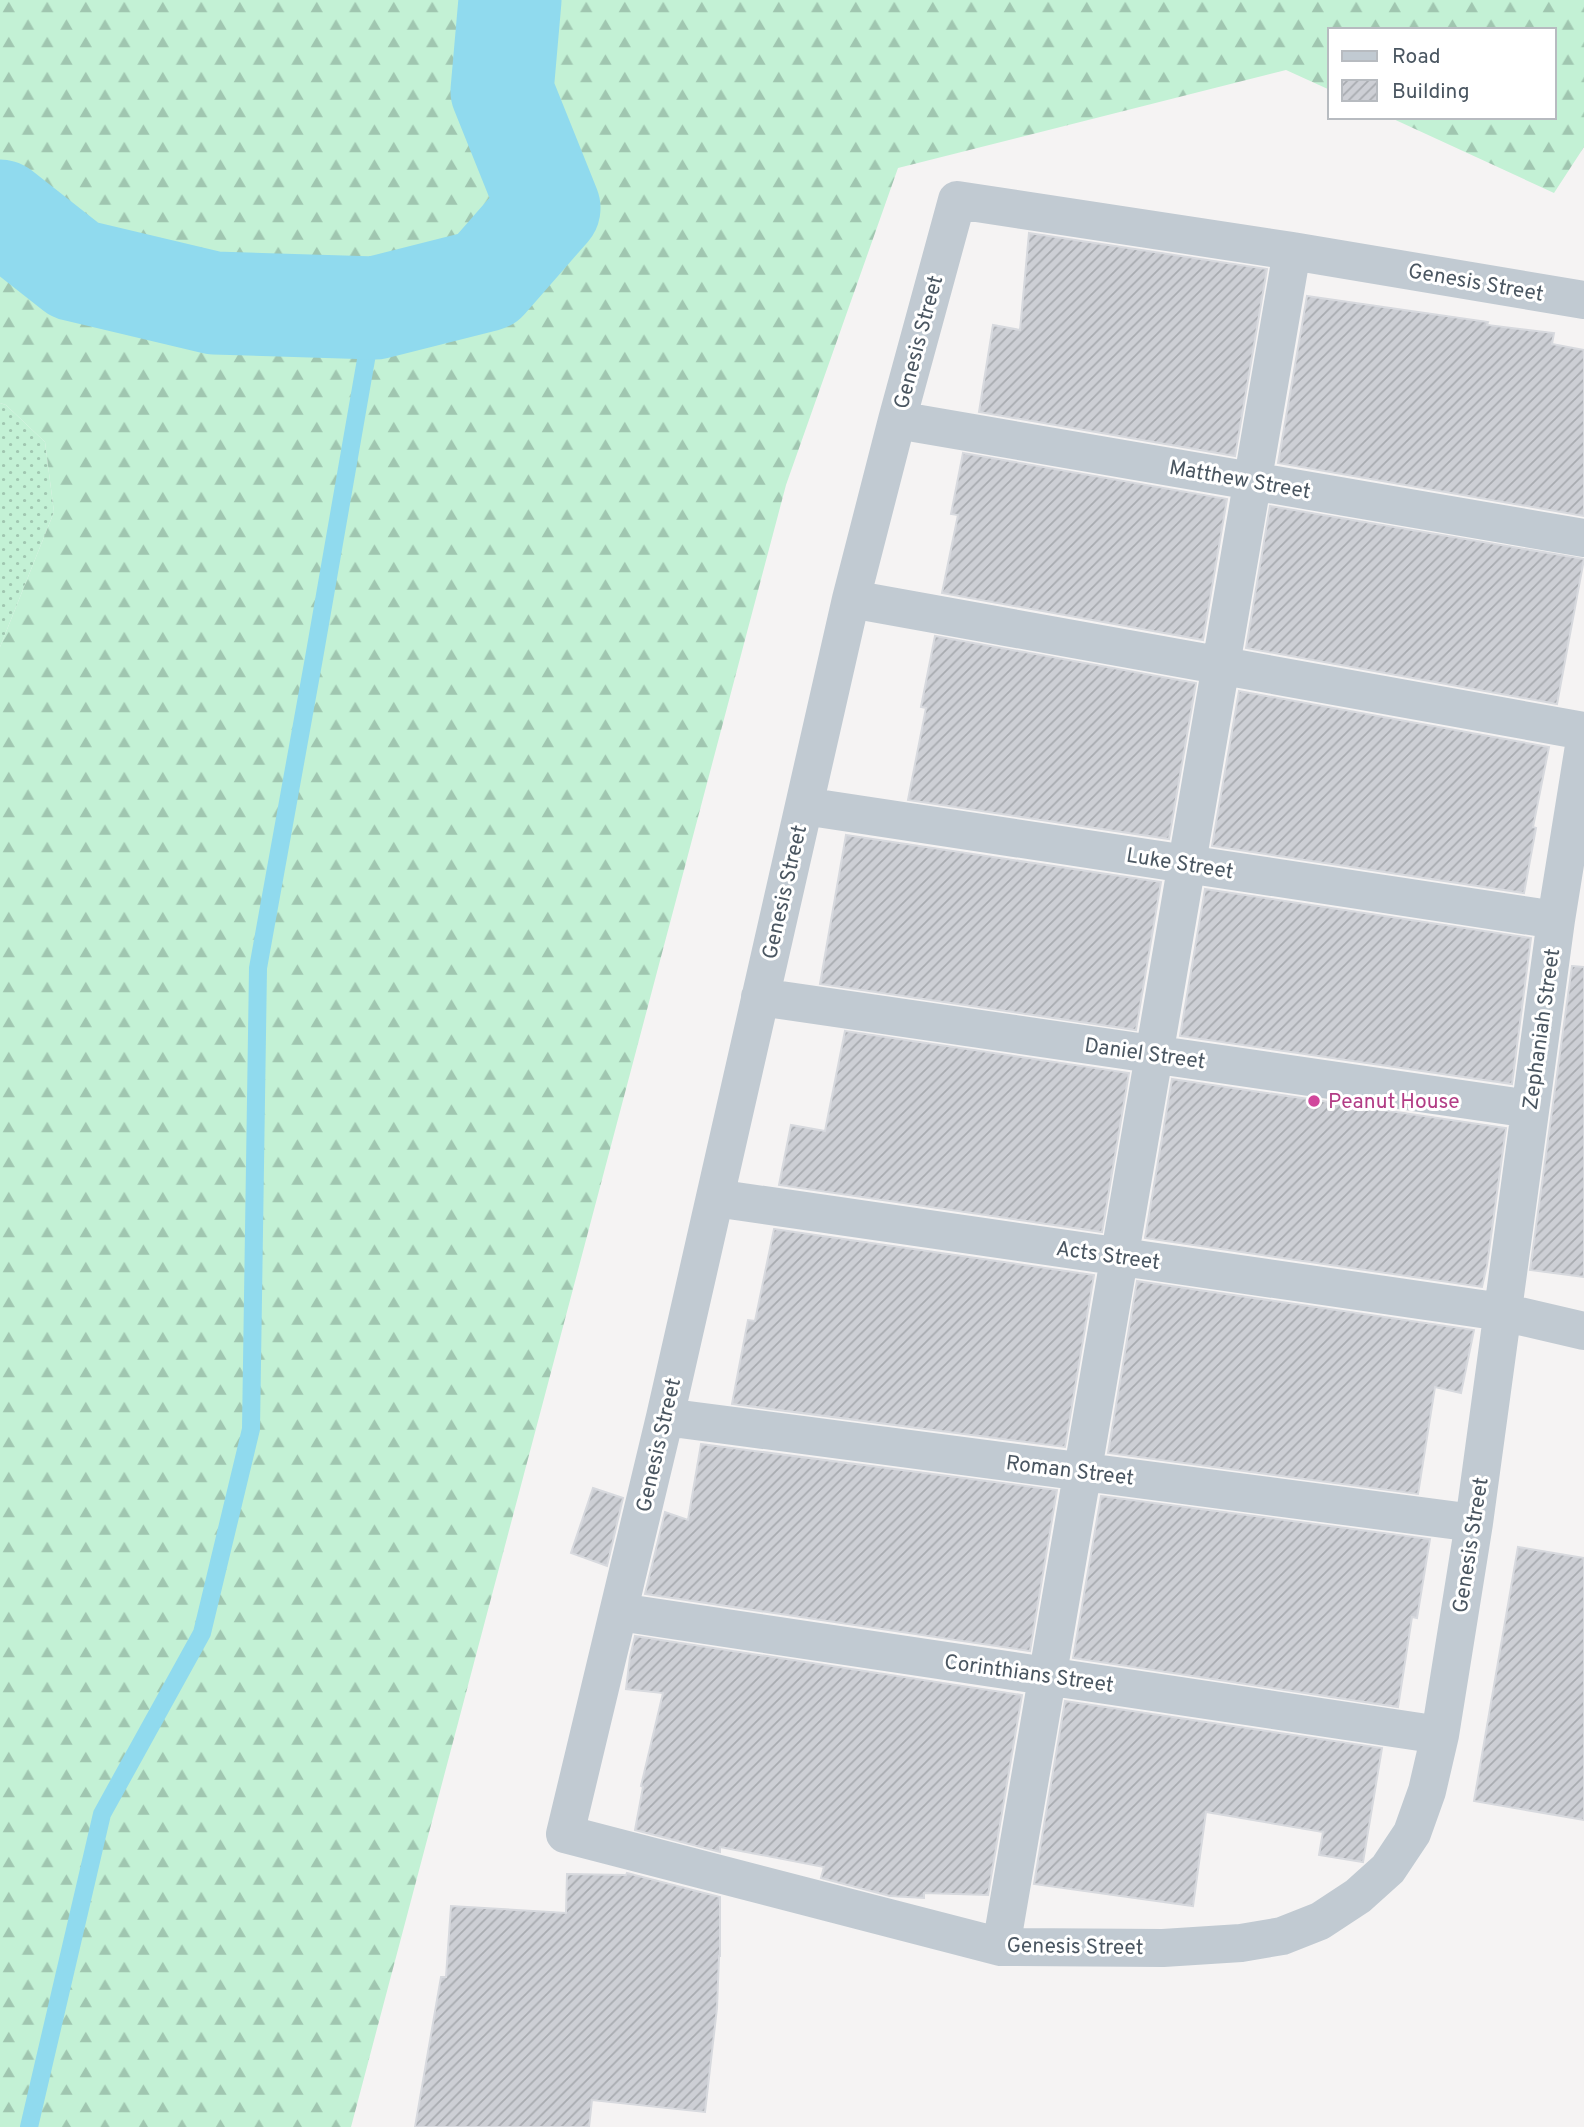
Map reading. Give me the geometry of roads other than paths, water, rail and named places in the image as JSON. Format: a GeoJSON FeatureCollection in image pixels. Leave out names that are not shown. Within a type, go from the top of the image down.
{"type":"FeatureCollection","features":[{"type":"Feature","properties":{"kind":"street","name":"Genesis Street"},"geometry":{"type":"LineString","coordinates":[[1502,1312],[1474,1523],[1440,1735],[1427,1791],[1412,1833],[1388,1869],[1358,1896],[1320,1921],[1282,1936],[1241,1943],[1163,1948],[1001,1947],[565,1834],[665,1416],[851,599],[957,200],[1293,251],[1584,300]]}},
{"type":"Feature","properties":{"kind":"street"},"geometry":{"type":"LineString","coordinates":[[1001,1947],[1293,251]]}},
{"type":"Feature","properties":{"kind":"street","name":"Matthew Street"},"geometry":{"type":"LineString","coordinates":[[897,420],[1584,538]]}},
{"type":"Feature","properties":{"kind":"street"},"geometry":{"type":"LineString","coordinates":[[851,599],[1584,731]]}},
{"type":"Feature","properties":{"kind":"street","name":"Zephaniah Street"},"geometry":{"type":"LineString","coordinates":[[1502,1312],[1556,920],[1584,746]]}},
{"type":"Feature","properties":{"kind":"street","name":"Luke Street"},"geometry":{"type":"LineString","coordinates":[[804,806],[1556,920]]}},
{"type":"Feature","properties":{"kind":"street","name":"Daniel Street"},"geometry":{"type":"LineString","coordinates":[[760,997],[1530,1109]]}},
{"type":"Feature","properties":{"kind":"street","name":"Acts Street"},"geometry":{"type":"LineString","coordinates":[[715,1198],[1502,1312]]}},
{"type":"Feature","properties":{"kind":"street"},"geometry":{"type":"LineString","coordinates":[[1502,1312],[1584,1331]]}},
{"type":"Feature","properties":{"kind":"street","name":"Roman Street"},"geometry":{"type":"LineString","coordinates":[[665,1416],[1474,1523]]}},
{"type":"Feature","properties":{"kind":"street","name":"Corinthians Street"},"geometry":{"type":"LineString","coordinates":[[619,1612],[1440,1735]]}},
{"type":"Feature","properties":{"kind":"waterway"},"geometry":{"type":"LineString","coordinates":[[0,211],[75,270],[214,303],[375,308],[486,280],[549,208],[502,91],[510,0]]}},
{"type":"Feature","properties":{"kind":"waterway"},"geometry":{"type":"LineString","coordinates":[[29,2127],[102,1814],[202,1633],[251,1429],[258,968],[375,308]]}},
{"type":"Feature","properties":{"kind":"place","name":"Peanut House"},"geometry":{"type":"Point","coordinates":[1314,1101]}}]}
